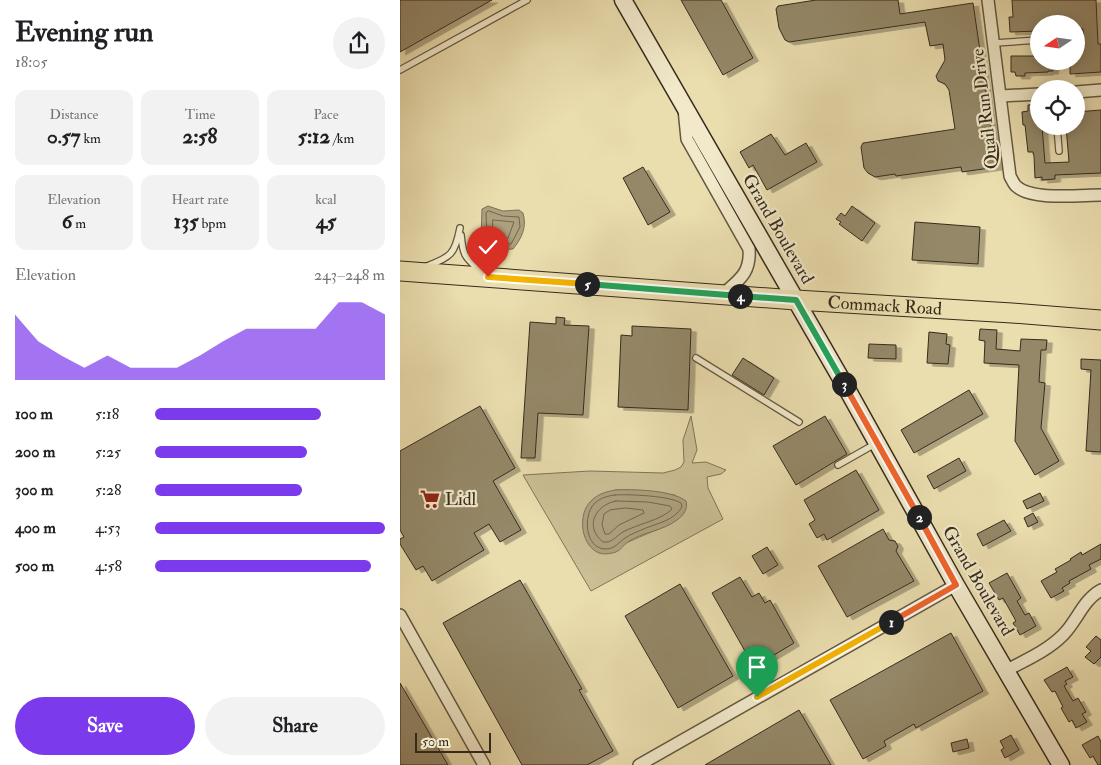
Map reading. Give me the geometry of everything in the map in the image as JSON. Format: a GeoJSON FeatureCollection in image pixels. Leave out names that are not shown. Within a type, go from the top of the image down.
{"type":"FeatureCollection","features":[{"type":"Feature","properties":{"kind":"main road","name":"Commack Road"},"geometry":{"type":"LineString","coordinates":[[406,271],[1101,320]]}},
{"type":"Feature","properties":{"kind":"street","name":"Grand Boulevard"},"geometry":{"type":"LineString","coordinates":[[624,0],[877,442],[956,585],[1061,765]]}},
{"type":"Feature","properties":{"kind":"street","name":"Quail Run Drive"},"geometry":{"type":"LineString","coordinates":[[988,0],[995,43],[1010,176],[1016,186],[1031,194],[1101,195]]}},
{"type":"Feature","properties":{"kind":"street"},"geometry":{"type":"LineString","coordinates":[[1085,91],[1101,90]]}},
{"type":"Feature","properties":{"kind":"street"},"geometry":{"type":"LineString","coordinates":[[1001,96],[1030,94]]}},
{"type":"Feature","properties":{"kind":"street"},"geometry":{"type":"LineString","coordinates":[[684,107],[687,139],[749,249],[747,271],[723,294]]}},
{"type":"Feature","properties":{"kind":"street"},"geometry":{"type":"LineString","coordinates":[[639,765],[956,585]]}},
{"type":"Feature","properties":{"kind":"street"},"geometry":{"type":"LineString","coordinates":[[1006,670],[1049,647],[1065,634],[1079,612],[1101,590]]}},
{"type":"Feature","properties":{"kind":"street"},"geometry":{"type":"LineString","coordinates":[[400,615],[484,765]]}},
{"type":"Feature","properties":{"kind":"lane"},"geometry":{"type":"LineString","coordinates":[[400,70],[527,0]]}},
{"type":"Feature","properties":{"kind":"lane"},"geometry":{"type":"LineString","coordinates":[[995,43],[1030,41]]}},
{"type":"Feature","properties":{"kind":"lane"},"geometry":{"type":"LineString","coordinates":[[1058,135],[1059,151]]}},
{"type":"Feature","properties":{"kind":"lane"},"geometry":{"type":"LineString","coordinates":[[406,271],[449,257],[456,247],[460,228],[463,252],[468,260],[488,277]]}},
{"type":"Feature","properties":{"kind":"lane"},"geometry":{"type":"LineString","coordinates":[[696,358],[799,422]]}},
{"type":"Feature","properties":{"kind":"lane"},"geometry":{"type":"LineString","coordinates":[[838,465],[877,442]]}},
{"type":"Feature","properties":{"kind":"shaded area"},"geometry":{"type":"Polygon","coordinates":[[[691,416],[697,450],[692,463],[706,462],[726,470],[721,474],[707,477],[708,488],[723,519],[591,591],[523,475],[590,471],[663,473],[681,467],[684,462],[683,440],[691,416]],[[615,490],[628,542],[670,524],[675,495],[615,490]]]}},
{"type":"Feature","properties":{"kind":"water"},"geometry":{"type":"Polygon","coordinates":[[[488,206],[503,211],[519,210],[523,213],[523,232],[513,249],[491,248],[481,240],[482,209],[488,206]]]}},
{"type":"Feature","properties":{"kind":"water"},"geometry":{"type":"Polygon","coordinates":[[[615,490],[642,490],[672,494],[686,501],[686,509],[682,516],[671,524],[626,543],[616,552],[599,553],[591,548],[584,535],[584,513],[587,506],[596,497],[615,490]]]}},
{"type":"Feature","properties":{"kind":"building"},"geometry":{"type":"Polygon","coordinates":[[[400,0],[492,0],[400,52],[400,0]]]}},
{"type":"Feature","properties":{"kind":"building"},"geometry":{"type":"Polygon","coordinates":[[[681,0],[721,0],[753,58],[723,75],[681,0]]]}},
{"type":"Feature","properties":{"kind":"building"},"geometry":{"type":"Polygon","coordinates":[[[816,0],[898,0],[900,14],[973,3],[997,167],[962,172],[961,167],[875,177],[868,173],[864,168],[861,147],[863,143],[955,129],[949,90],[945,84],[938,81],[936,76],[945,60],[943,44],[930,46],[925,22],[789,42],[785,40],[779,28],[776,9],[778,6],[816,0]]]}},
{"type":"Feature","properties":{"kind":"building"},"geometry":{"type":"Polygon","coordinates":[[[1012,0],[1096,0],[1098,44],[1101,44],[1101,72],[1070,74],[1070,70],[1085,70],[1085,15],[1030,15],[1030,31],[1010,32],[1009,17],[1013,17],[1012,0]]]}},
{"type":"Feature","properties":{"kind":"building"},"geometry":{"type":"Polygon","coordinates":[[[1011,56],[1030,56],[1030,70],[1053,70],[1025,73],[1025,76],[1016,76],[1015,72],[1011,72],[1011,56]]]}},
{"type":"Feature","properties":{"kind":"building"},"geometry":{"type":"Polygon","coordinates":[[[1028,105],[1030,105],[1030,135],[1043,135],[1045,163],[1069,162],[1067,135],[1085,135],[1085,111],[1101,110],[1101,173],[1055,175],[1055,179],[1042,180],[1042,177],[1035,178],[1034,156],[1033,152],[1028,152],[1025,125],[1023,125],[1022,112],[1028,111],[1028,105]]]}},
{"type":"Feature","properties":{"kind":"building"},"geometry":{"type":"Polygon","coordinates":[[[771,134],[785,155],[806,143],[817,162],[767,190],[753,165],[749,168],[740,152],[771,134]]]}},
{"type":"Feature","properties":{"kind":"building"},"geometry":{"type":"Polygon","coordinates":[[[643,167],[670,212],[648,225],[623,178],[643,167]]]}},
{"type":"Feature","properties":{"kind":"building"},"geometry":{"type":"Polygon","coordinates":[[[852,206],[875,223],[862,241],[839,224],[841,222],[836,219],[841,213],[845,216],[852,206]]]}},
{"type":"Feature","properties":{"kind":"building"},"geometry":{"type":"Polygon","coordinates":[[[915,222],[980,227],[978,264],[912,260],[915,222]]]}},
{"type":"Feature","properties":{"kind":"building"},"geometry":{"type":"Polygon","coordinates":[[[556,317],[565,318],[564,325],[589,326],[583,415],[538,413],[535,458],[521,458],[530,322],[556,324],[556,317]]]}},
{"type":"Feature","properties":{"kind":"building"},"geometry":{"type":"Polygon","coordinates":[[[632,326],[691,329],[688,410],[618,407],[621,335],[632,336],[632,326]]]}},
{"type":"Feature","properties":{"kind":"building"},"geometry":{"type":"Polygon","coordinates":[[[980,329],[997,330],[996,349],[1020,351],[1021,339],[1047,340],[1046,350],[1041,350],[1039,382],[1045,383],[1041,428],[1059,461],[1035,475],[1015,441],[1019,365],[984,363],[985,341],[979,340],[980,329]]]}},
{"type":"Feature","properties":{"kind":"building"},"geometry":{"type":"Polygon","coordinates":[[[929,332],[947,334],[946,344],[950,345],[948,364],[927,363],[929,332]]]}},
{"type":"Feature","properties":{"kind":"building"},"geometry":{"type":"Polygon","coordinates":[[[869,344],[896,345],[896,359],[868,358],[869,344]]]}},
{"type":"Feature","properties":{"kind":"building"},"geometry":{"type":"Polygon","coordinates":[[[743,358],[774,378],[764,395],[732,375],[743,358]]]}},
{"type":"Feature","properties":{"kind":"building"},"geometry":{"type":"Polygon","coordinates":[[[1081,359],[1101,360],[1101,452],[1086,451],[1091,370],[1081,369],[1081,359]]]}},
{"type":"Feature","properties":{"kind":"building"},"geometry":{"type":"Polygon","coordinates":[[[969,390],[983,414],[914,453],[901,430],[969,390]]]}},
{"type":"Feature","properties":{"kind":"building"},"geometry":{"type":"Polygon","coordinates":[[[480,406],[515,468],[493,481],[521,530],[500,542],[489,524],[474,533],[484,550],[432,581],[423,566],[416,570],[400,544],[400,539],[404,537],[400,530],[400,451],[480,406]]]}},
{"type":"Feature","properties":{"kind":"building"},"geometry":{"type":"Polygon","coordinates":[[[825,416],[847,454],[796,485],[773,446],[825,416]]]}},
{"type":"Feature","properties":{"kind":"building"},"geometry":{"type":"Polygon","coordinates":[[[959,458],[966,471],[934,489],[927,476],[959,458]]]}},
{"type":"Feature","properties":{"kind":"building"},"geometry":{"type":"Polygon","coordinates":[[[856,470],[879,510],[827,540],[824,534],[817,538],[809,524],[815,520],[804,500],[856,470]]]}},
{"type":"Feature","properties":{"kind":"building"},"geometry":{"type":"Polygon","coordinates":[[[1040,493],[1044,501],[1027,509],[1023,501],[1040,493]]]}},
{"type":"Feature","properties":{"kind":"building"},"geometry":{"type":"Polygon","coordinates":[[[1033,513],[1038,522],[1028,527],[1024,518],[1033,513]]]}},
{"type":"Feature","properties":{"kind":"building"},"geometry":{"type":"Polygon","coordinates":[[[1004,520],[1011,531],[983,546],[977,534],[1004,520]]]}},
{"type":"Feature","properties":{"kind":"building"},"geometry":{"type":"Polygon","coordinates":[[[883,529],[889,540],[895,541],[898,546],[896,551],[914,581],[847,617],[818,566],[883,529]]]}},
{"type":"Feature","properties":{"kind":"building"},"geometry":{"type":"Polygon","coordinates":[[[1101,544],[1101,559],[1089,565],[1091,569],[1069,581],[1070,583],[1062,588],[1064,591],[1051,598],[1041,581],[1057,572],[1055,569],[1081,552],[1082,555],[1101,544]]]}},
{"type":"Feature","properties":{"kind":"building"},"geometry":{"type":"Polygon","coordinates":[[[767,547],[778,565],[763,574],[752,556],[767,547]]]}},
{"type":"Feature","properties":{"kind":"building"},"geometry":{"type":"Polygon","coordinates":[[[1007,573],[1021,598],[1017,601],[1025,615],[1029,613],[1036,626],[1020,635],[1013,623],[1016,621],[1003,598],[999,600],[989,583],[1007,573]]]}},
{"type":"Feature","properties":{"kind":"building"},"geometry":{"type":"Polygon","coordinates":[[[740,577],[752,597],[759,593],[765,603],[770,600],[794,643],[754,667],[712,593],[740,577]]]}},
{"type":"Feature","properties":{"kind":"building"},"geometry":{"type":"Polygon","coordinates":[[[520,580],[582,689],[579,690],[613,751],[587,765],[522,765],[443,623],[520,580]]]}},
{"type":"Feature","properties":{"kind":"building"},"geometry":{"type":"Polygon","coordinates":[[[680,584],[733,676],[678,708],[625,616],[680,584]]]}},
{"type":"Feature","properties":{"kind":"building"},"geometry":{"type":"Polygon","coordinates":[[[951,633],[983,691],[916,728],[914,724],[884,741],[886,746],[863,759],[830,700],[951,633]]]}},
{"type":"Feature","properties":{"kind":"building"},"geometry":{"type":"Polygon","coordinates":[[[1096,636],[1101,640],[1101,657],[1094,664],[1085,657],[1091,651],[1086,647],[1096,636]]]}},
{"type":"Feature","properties":{"kind":"building"},"geometry":{"type":"Polygon","coordinates":[[[1067,667],[1073,677],[1065,681],[1067,684],[1064,686],[1073,701],[1078,698],[1086,712],[1082,714],[1087,722],[1076,728],[1072,720],[1069,722],[1061,708],[1063,707],[1055,691],[1052,692],[1044,680],[1067,667]]]}},
{"type":"Feature","properties":{"kind":"building"},"geometry":{"type":"Polygon","coordinates":[[[400,683],[448,765],[400,765],[400,683]]]}},
{"type":"Feature","properties":{"kind":"building"},"geometry":{"type":"Polygon","coordinates":[[[799,710],[831,765],[705,765],[799,710]]]}},
{"type":"Feature","properties":{"kind":"building"},"geometry":{"type":"Polygon","coordinates":[[[1011,735],[1019,750],[1005,758],[1001,750],[1004,748],[1000,741],[1011,735]]]}},
{"type":"Feature","properties":{"kind":"building"},"geometry":{"type":"Polygon","coordinates":[[[1098,736],[1101,742],[1101,765],[1098,765],[1093,756],[1090,758],[1082,745],[1098,736]]]}},
{"type":"Feature","properties":{"kind":"building"},"geometry":{"type":"Polygon","coordinates":[[[967,739],[969,748],[953,752],[951,743],[967,739]]]}},
{"type":"Feature","properties":{"kind":"place","name":"Lidl"},"geometry":{"type":"Point","coordinates":[430,499]}},
{"type":"Feature","properties":{"kind":"route"},"geometry":{"type":"LineString","coordinates":[[488,277],[796,300],[956,585],[757,697]]}}]}
